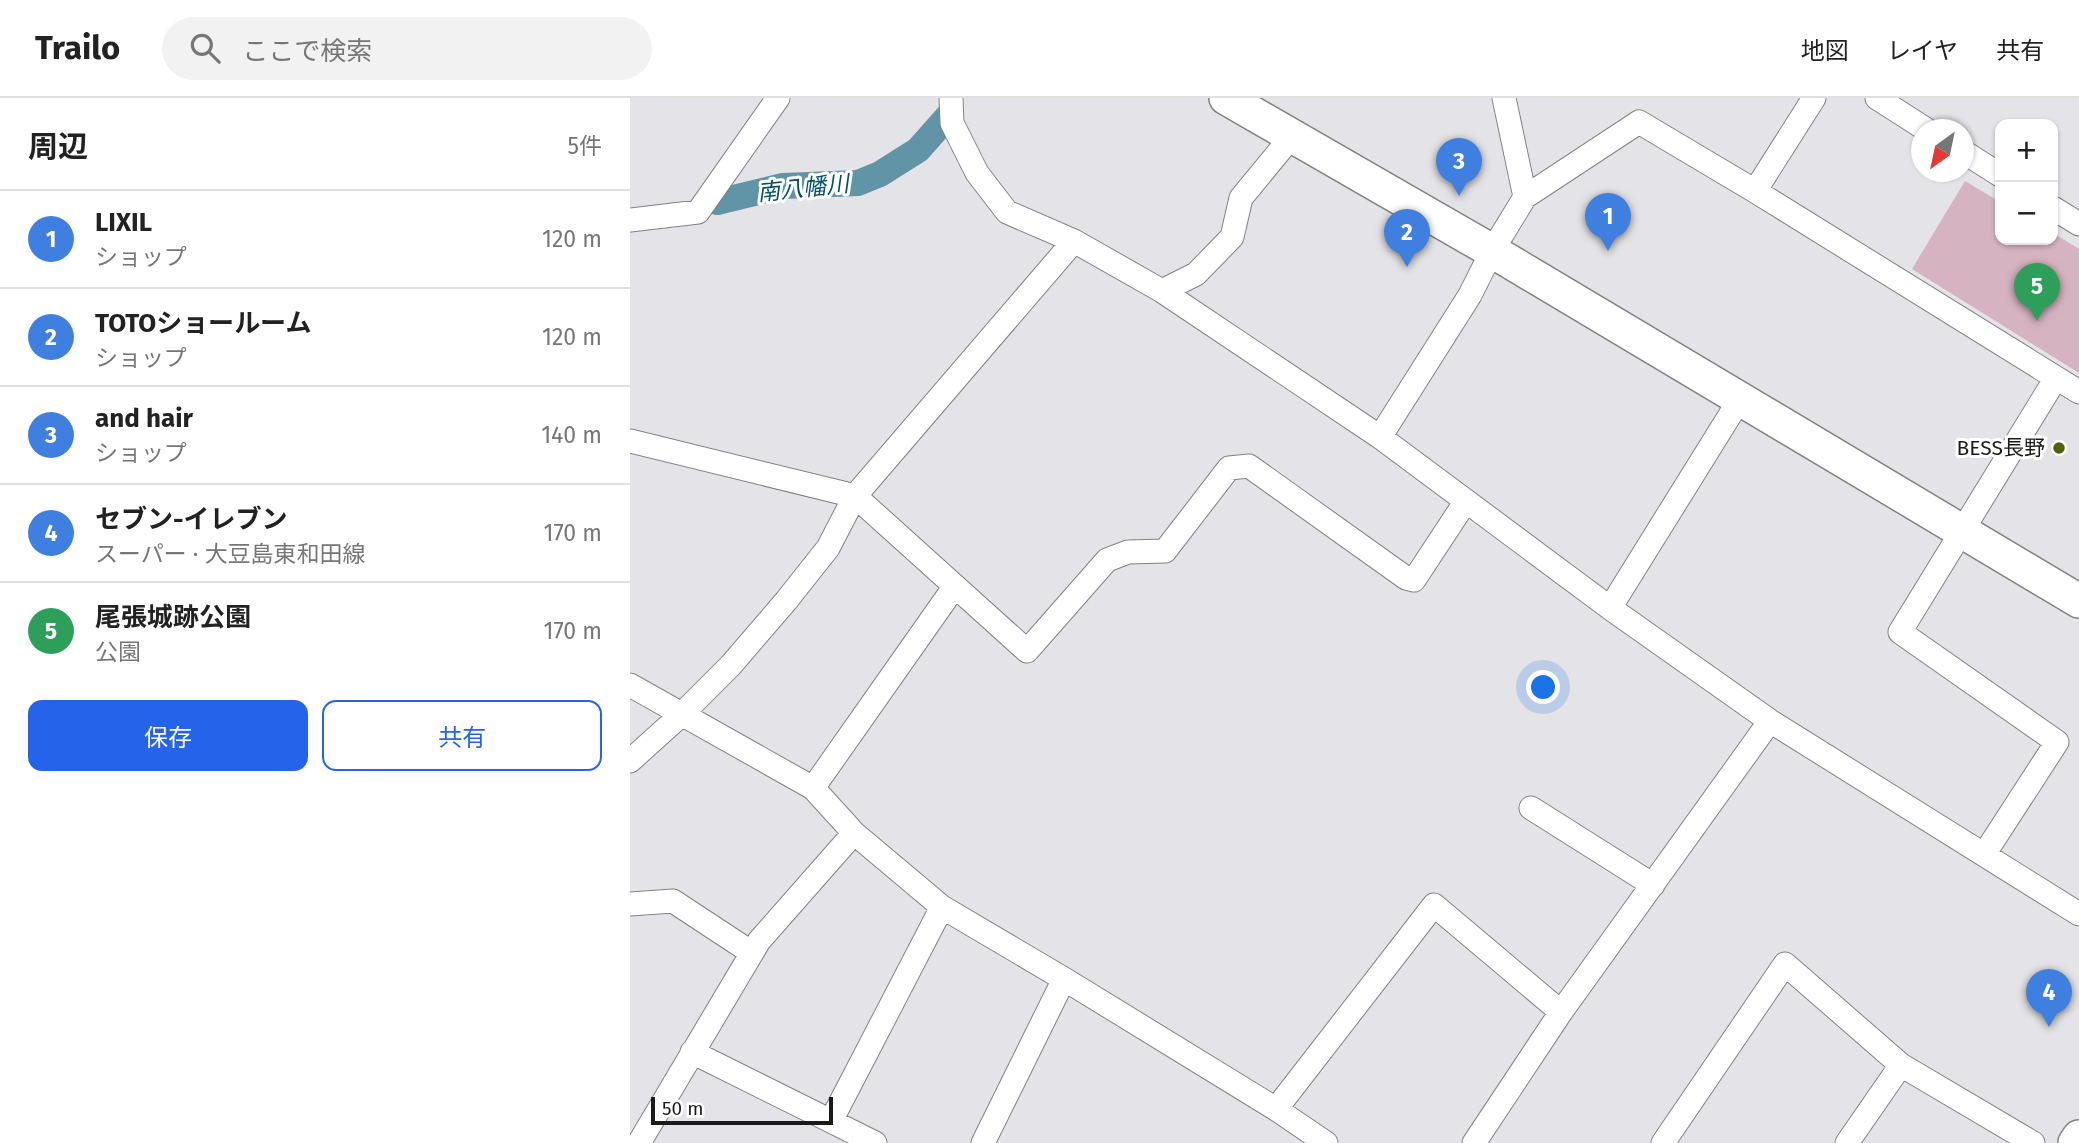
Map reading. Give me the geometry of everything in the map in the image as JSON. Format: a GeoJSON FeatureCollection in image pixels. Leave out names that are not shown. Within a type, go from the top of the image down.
{"type":"FeatureCollection","features":[{"type":"Feature","properties":{"kind":"street"},"geometry":{"type":"LineString","coordinates":[[630,220],[698,212],[778,98]]}},
{"type":"Feature","properties":{"kind":"street"},"geometry":{"type":"LineString","coordinates":[[951,98],[952,123],[978,173],[1007,212],[1074,241],[1162,290],[1380,437],[1610,608],[1770,721],[2079,914]]}},
{"type":"Feature","properties":{"kind":"street"},"geometry":{"type":"LineString","coordinates":[[1226,98],[1492,251],[2079,601]]}},
{"type":"Feature","properties":{"kind":"street"},"geometry":{"type":"LineString","coordinates":[[1504,98],[1525,197]]}},
{"type":"Feature","properties":{"kind":"street"},"geometry":{"type":"LineString","coordinates":[[1755,191],[1814,98]]}},
{"type":"Feature","properties":{"kind":"street"},"geometry":{"type":"LineString","coordinates":[[1877,98],[1911,120]]}},
{"type":"Feature","properties":{"kind":"street"},"geometry":{"type":"LineString","coordinates":[[1380,437],[1470,295],[1492,251],[1525,197],[1639,122],[2079,392]]}},
{"type":"Feature","properties":{"kind":"street"},"geometry":{"type":"LineString","coordinates":[[1162,290],[1196,274],[1232,237],[1241,198],[1292,136]]}},
{"type":"Feature","properties":{"kind":"street"},"geometry":{"type":"LineString","coordinates":[[1974,158],[1995,172]]}},
{"type":"Feature","properties":{"kind":"street"},"geometry":{"type":"LineString","coordinates":[[2058,211],[2079,224]]}},
{"type":"Feature","properties":{"kind":"street"},"geometry":{"type":"LineString","coordinates":[[630,761],[732,665],[828,548],[855,496],[1074,241]]}},
{"type":"Feature","properties":{"kind":"street"},"geometry":{"type":"LineString","coordinates":[[1985,853],[2057,742],[1900,632],[2056,378]]}},
{"type":"Feature","properties":{"kind":"street"},"geometry":{"type":"LineString","coordinates":[[1610,608],[1740,399]]}},
{"type":"Feature","properties":{"kind":"street"},"geometry":{"type":"LineString","coordinates":[[630,441],[855,496],[1027,651],[1107,560],[1128,552],[1166,551],[1229,468],[1249,466],[1406,578],[1414,580],[1466,501]]}},
{"type":"Feature","properties":{"kind":"street"},"geometry":{"type":"LineString","coordinates":[[813,788],[955,586]]}},
{"type":"Feature","properties":{"kind":"street"},"geometry":{"type":"LineString","coordinates":[[630,685],[813,788],[854,833],[942,907],[1276,1109],[1326,1143]]}},
{"type":"Feature","properties":{"kind":"street"},"geometry":{"type":"LineString","coordinates":[[1474,1143],[1561,1012],[1770,721]]}},
{"type":"Feature","properties":{"kind":"street"},"geometry":{"type":"LineString","coordinates":[[1531,808],[1653,885]]}},
{"type":"Feature","properties":{"kind":"street"},"geometry":{"type":"LineString","coordinates":[[639,1143],[759,941],[854,833]]}},
{"type":"Feature","properties":{"kind":"street"},"geometry":{"type":"LineString","coordinates":[[630,904],[673,901],[752,953]]}},
{"type":"Feature","properties":{"kind":"street"},"geometry":{"type":"LineString","coordinates":[[1276,1109],[1434,905],[1561,1012]]}},
{"type":"Feature","properties":{"kind":"street"},"geometry":{"type":"LineString","coordinates":[[831,1121],[942,907]]}},
{"type":"Feature","properties":{"kind":"street"},"geometry":{"type":"LineString","coordinates":[[1663,1143],[1785,964],[1901,1065],[2033,1143]]}},
{"type":"Feature","properties":{"kind":"street"},"geometry":{"type":"LineString","coordinates":[[983,1143],[1064,979]]}},
{"type":"Feature","properties":{"kind":"street"},"geometry":{"type":"LineString","coordinates":[[692,1052],[875,1143]]}},
{"type":"Feature","properties":{"kind":"street"},"geometry":{"type":"LineString","coordinates":[[1847,1143],[1901,1065]]}},
{"type":"Feature","properties":{"kind":"street"},"geometry":{"type":"LineString","coordinates":[[2075,1143],[2079,1137]]}},
{"type":"Feature","properties":{"kind":"shaded area"},"geometry":{"type":"Polygon","coordinates":[[[1964,182],[1995,199],[1995,245],[2058,245],[2058,236],[2079,249],[2079,373],[1912,269],[1964,182]]]}},
{"type":"Feature","properties":{"kind":"waterway","name":"南八幡川"},"geometry":{"type":"LineString","coordinates":[[717,202],[783,186],[858,183],[880,174],[918,150],[950,114]]}},
{"type":"Feature","properties":{"kind":"place","name":"and hair"},"geometry":{"type":"Point","coordinates":[1459,196]}},
{"type":"Feature","properties":{"kind":"place","name":"LIXIL"},"geometry":{"type":"Point","coordinates":[1608,251]}},
{"type":"Feature","properties":{"kind":"place","name":"TOTOショールーム"},"geometry":{"type":"Point","coordinates":[1407,267]}},
{"type":"Feature","properties":{"kind":"place","name":"尾張城跡公園"},"geometry":{"type":"Point","coordinates":[2037,321]}},
{"type":"Feature","properties":{"kind":"place","name":"BESS長野"},"geometry":{"type":"Point","coordinates":[2059,448]}},
{"type":"Feature","properties":{"kind":"place","name":"セブン-イレブン"},"geometry":{"type":"Point","coordinates":[2049,1027]}}]}
